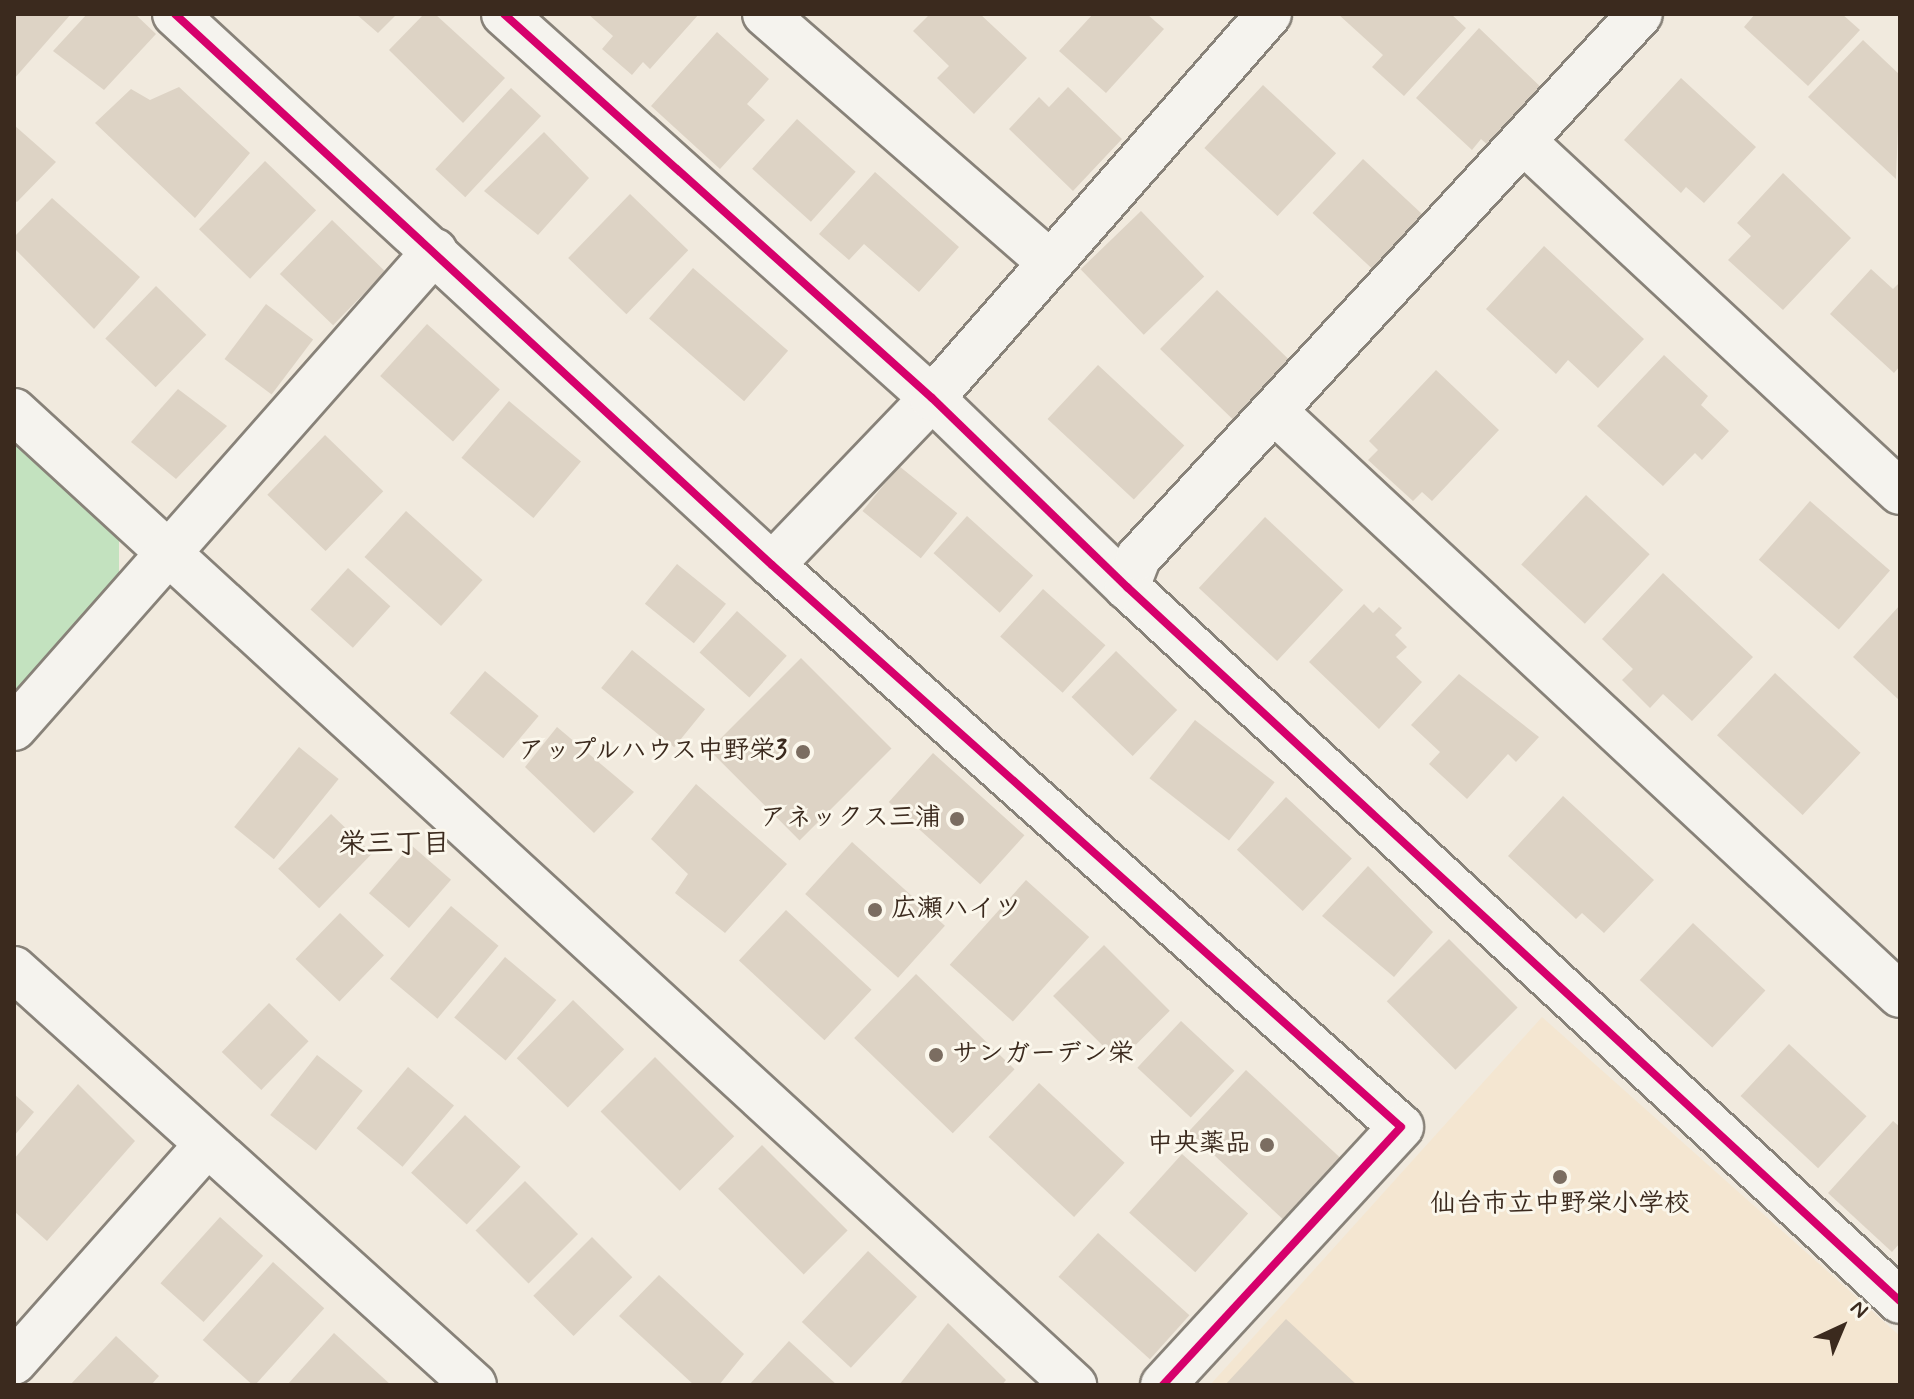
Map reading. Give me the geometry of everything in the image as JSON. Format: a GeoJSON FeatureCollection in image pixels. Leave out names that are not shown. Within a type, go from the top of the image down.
{"type":"FeatureCollection","features":[{"type":"Feature","properties":{"kind":"street"},"geometry":{"type":"LineString","coordinates":[[175,14],[772,565],[1401,1127],[1163,1385]]}},
{"type":"Feature","properties":{"kind":"street"},"geometry":{"type":"LineString","coordinates":[[504,14],[932,398],[1127,587],[1900,1301]]}},
{"type":"Feature","properties":{"kind":"street"},"geometry":{"type":"LineString","coordinates":[[765,14],[1046,259]]}},
{"type":"Feature","properties":{"kind":"street"},"geometry":{"type":"LineString","coordinates":[[1127,587],[1138,558],[1640,14]]}},
{"type":"Feature","properties":{"kind":"street"},"geometry":{"type":"LineString","coordinates":[[772,565],[932,398],[1248,21]]}},
{"type":"Feature","properties":{"kind":"street"},"geometry":{"type":"LineString","coordinates":[[1523,141],[1900,492]]}},
{"type":"Feature","properties":{"kind":"street"},"geometry":{"type":"LineString","coordinates":[[14,728],[435,251]]}},
{"type":"Feature","properties":{"kind":"street"},"geometry":{"type":"LineString","coordinates":[[14,411],[1074,1385]]}},
{"type":"Feature","properties":{"kind":"street"},"geometry":{"type":"LineString","coordinates":[[1274,411],[1900,995]]}},
{"type":"Feature","properties":{"kind":"street"},"geometry":{"type":"LineString","coordinates":[[14,969],[206,1146],[474,1385]]}},
{"type":"Feature","properties":{"kind":"street"},"geometry":{"type":"LineString","coordinates":[[14,1362],[206,1146]]}},
{"type":"Feature","properties":{"kind":"shaded area","name":"仙台市立中野栄小学校"},"geometry":{"type":"Polygon","coordinates":[[[1542,1017],[1900,1336],[1900,1385],[1210,1385],[1542,1017]]]}},
{"type":"Feature","properties":{"kind":"green space"},"geometry":{"type":"Polygon","coordinates":[[[14,444],[119,539],[119,587],[14,703],[14,444]]]}},
{"type":"Feature","properties":{"kind":"building"},"geometry":{"type":"Polygon","coordinates":[[[14,14],[71,14],[14,79],[14,14]]]}},
{"type":"Feature","properties":{"kind":"building"},"geometry":{"type":"Polygon","coordinates":[[[87,14],[135,14],[156,34],[104,90],[53,51],[87,14]]]}},
{"type":"Feature","properties":{"kind":"building"},"geometry":{"type":"Polygon","coordinates":[[[356,14],[397,14],[378,33],[356,14]]]}},
{"type":"Feature","properties":{"kind":"building"},"geometry":{"type":"Polygon","coordinates":[[[424,14],[435,14],[505,78],[463,123],[389,50],[424,14]]]}},
{"type":"Feature","properties":{"kind":"building"},"geometry":{"type":"Polygon","coordinates":[[[588,14],[699,14],[650,69],[643,62],[632,75],[602,49],[613,36],[588,14]]]}},
{"type":"Feature","properties":{"kind":"building"},"geometry":{"type":"Polygon","coordinates":[[[930,14],[980,14],[1027,58],[974,114],[937,78],[949,66],[913,31],[930,14]]]}},
{"type":"Feature","properties":{"kind":"building"},"geometry":{"type":"Polygon","coordinates":[[[1093,14],[1147,14],[1164,29],[1106,93],[1059,51],[1093,14]]]}},
{"type":"Feature","properties":{"kind":"building"},"geometry":{"type":"Polygon","coordinates":[[[1338,14],[1451,14],[1466,28],[1404,96],[1372,67],[1383,55],[1338,14]]]}},
{"type":"Feature","properties":{"kind":"building"},"geometry":{"type":"Polygon","coordinates":[[[1755,14],[1842,14],[1860,30],[1808,86],[1744,27],[1755,14]]]}},
{"type":"Feature","properties":{"kind":"building"},"geometry":{"type":"Polygon","coordinates":[[[1479,28],[1546,92],[1501,157],[1481,139],[1472,150],[1416,98],[1479,28]]]}},
{"type":"Feature","properties":{"kind":"building"},"geometry":{"type":"Polygon","coordinates":[[[717,32],[769,79],[747,104],[765,120],[720,169],[651,106],[717,32]]]}},
{"type":"Feature","properties":{"kind":"building"},"geometry":{"type":"Polygon","coordinates":[[[1863,40],[1900,75],[1896,179],[1808,97],[1863,40]]]}},
{"type":"Feature","properties":{"kind":"building"},"geometry":{"type":"Polygon","coordinates":[[[1681,78],[1756,147],[1704,203],[1686,187],[1681,193],[1624,140],[1681,78]]]}},
{"type":"Feature","properties":{"kind":"building"},"geometry":{"type":"Polygon","coordinates":[[[1263,85],[1336,153],[1277,216],[1204,148],[1263,85]]]}},
{"type":"Feature","properties":{"kind":"building"},"geometry":{"type":"Polygon","coordinates":[[[179,87],[250,153],[195,218],[95,123],[131,89],[150,100],[179,87]]]}},
{"type":"Feature","properties":{"kind":"building"},"geometry":{"type":"Polygon","coordinates":[[[1068,87],[1122,139],[1073,191],[1009,129],[1039,97],[1049,107],[1068,87]]]}},
{"type":"Feature","properties":{"kind":"building"},"geometry":{"type":"Polygon","coordinates":[[[511,88],[541,116],[465,197],[435,169],[511,88]]]}},
{"type":"Feature","properties":{"kind":"building"},"geometry":{"type":"Polygon","coordinates":[[[797,119],[856,172],[811,222],[752,169],[797,119]]]}},
{"type":"Feature","properties":{"kind":"building"},"geometry":{"type":"Polygon","coordinates":[[[14,125],[56,162],[17,202],[14,200],[14,125]]]}},
{"type":"Feature","properties":{"kind":"building"},"geometry":{"type":"Polygon","coordinates":[[[544,132],[589,178],[538,235],[484,191],[544,132]]]}},
{"type":"Feature","properties":{"kind":"building"},"geometry":{"type":"Polygon","coordinates":[[[1363,159],[1435,227],[1385,281],[1313,213],[1363,159]]]}},
{"type":"Feature","properties":{"kind":"building"},"geometry":{"type":"Polygon","coordinates":[[[265,161],[316,210],[250,279],[199,229],[265,161]]]}},
{"type":"Feature","properties":{"kind":"building"},"geometry":{"type":"Polygon","coordinates":[[[875,172],[959,247],[919,292],[864,244],[849,260],[819,234],[875,172]]]}},
{"type":"Feature","properties":{"kind":"building"},"geometry":{"type":"Polygon","coordinates":[[[1783,173],[1851,238],[1783,310],[1728,260],[1751,236],[1737,223],[1783,173]]]}},
{"type":"Feature","properties":{"kind":"building"},"geometry":{"type":"Polygon","coordinates":[[[630,194],[688,250],[626,314],[568,258],[630,194]]]}},
{"type":"Feature","properties":{"kind":"building"},"geometry":{"type":"Polygon","coordinates":[[[52,198],[140,277],[94,329],[14,248],[14,237],[52,198]]]}},
{"type":"Feature","properties":{"kind":"building"},"geometry":{"type":"Polygon","coordinates":[[[1141,211],[1204,276],[1144,335],[1081,269],[1141,211]]]}},
{"type":"Feature","properties":{"kind":"building"},"geometry":{"type":"Polygon","coordinates":[[[332,220],[385,271],[333,325],[280,274],[332,220]]]}},
{"type":"Feature","properties":{"kind":"building"},"geometry":{"type":"Polygon","coordinates":[[[1544,246],[1644,339],[1598,388],[1568,360],[1556,374],[1486,309],[1544,246]]]}},
{"type":"Feature","properties":{"kind":"building"},"geometry":{"type":"Polygon","coordinates":[[[693,268],[788,351],[744,401],[649,319],[693,268]]]}},
{"type":"Feature","properties":{"kind":"building"},"geometry":{"type":"Polygon","coordinates":[[[1871,269],[1893,289],[1900,282],[1900,366],[1894,373],[1830,314],[1871,269]]]}},
{"type":"Feature","properties":{"kind":"building"},"geometry":{"type":"Polygon","coordinates":[[[156,286],[206,335],[156,387],[105,339],[156,286]]]}},
{"type":"Feature","properties":{"kind":"building"},"geometry":{"type":"Polygon","coordinates":[[[1217,290],[1299,369],[1242,428],[1160,349],[1217,290]]]}},
{"type":"Feature","properties":{"kind":"building"},"geometry":{"type":"Polygon","coordinates":[[[266,304],[313,340],[272,395],[224,359],[266,304]]]}},
{"type":"Feature","properties":{"kind":"building"},"geometry":{"type":"Polygon","coordinates":[[[427,324],[500,390],[453,442],[380,376],[427,324]]]}},
{"type":"Feature","properties":{"kind":"building"},"geometry":{"type":"Polygon","coordinates":[[[1664,355],[1708,396],[1701,405],[1729,431],[1702,460],[1695,453],[1663,486],[1597,426],[1664,355]]]}},
{"type":"Feature","properties":{"kind":"building"},"geometry":{"type":"Polygon","coordinates":[[[1098,365],[1184,445],[1134,500],[1048,419],[1098,365]]]}},
{"type":"Feature","properties":{"kind":"building"},"geometry":{"type":"Polygon","coordinates":[[[1436,370],[1499,430],[1432,501],[1422,492],[1413,501],[1368,460],[1378,450],[1369,441],[1436,370]]]}},
{"type":"Feature","properties":{"kind":"building"},"geometry":{"type":"Polygon","coordinates":[[[178,389],[227,426],[176,479],[131,442],[178,389]]]}},
{"type":"Feature","properties":{"kind":"building"},"geometry":{"type":"Polygon","coordinates":[[[509,401],[581,461],[533,518],[461,458],[509,401]]]}},
{"type":"Feature","properties":{"kind":"building"},"geometry":{"type":"Polygon","coordinates":[[[325,435],[383,491],[326,551],[267,495],[325,435]]]}},
{"type":"Feature","properties":{"kind":"building"},"geometry":{"type":"Polygon","coordinates":[[[899,466],[957,513],[921,558],[862,511],[899,466]]]}},
{"type":"Feature","properties":{"kind":"building"},"geometry":{"type":"Polygon","coordinates":[[[1586,495],[1650,554],[1585,624],[1521,564],[1586,495]]]}},
{"type":"Feature","properties":{"kind":"building"},"geometry":{"type":"Polygon","coordinates":[[[1810,501],[1890,571],[1839,629],[1759,560],[1810,501]]]}},
{"type":"Feature","properties":{"kind":"building"},"geometry":{"type":"Polygon","coordinates":[[[406,511],[483,580],[441,626],[365,557],[406,511]]]}},
{"type":"Feature","properties":{"kind":"building"},"geometry":{"type":"Polygon","coordinates":[[[967,516],[1033,576],[1000,613],[934,553],[967,516]]]}},
{"type":"Feature","properties":{"kind":"building"},"geometry":{"type":"Polygon","coordinates":[[[1265,517],[1343,590],[1277,661],[1199,588],[1265,517]]]}},
{"type":"Feature","properties":{"kind":"building"},"geometry":{"type":"Polygon","coordinates":[[[677,564],[726,604],[694,643],[645,604],[677,564]]]}},
{"type":"Feature","properties":{"kind":"building"},"geometry":{"type":"Polygon","coordinates":[[[348,568],[390,606],[353,648],[311,610],[348,568]]]}},
{"type":"Feature","properties":{"kind":"building"},"geometry":{"type":"Polygon","coordinates":[[[1663,573],[1753,657],[1692,721],[1663,694],[1650,708],[1622,680],[1633,669],[1602,639],[1663,573]]]}},
{"type":"Feature","properties":{"kind":"building"},"geometry":{"type":"Polygon","coordinates":[[[1043,589],[1105,645],[1063,693],[1000,637],[1043,589]]]}},
{"type":"Feature","properties":{"kind":"building"},"geometry":{"type":"Polygon","coordinates":[[[1364,604],[1373,613],[1379,607],[1402,628],[1395,635],[1407,647],[1396,657],[1422,682],[1379,729],[1309,662],[1364,604]]]}},
{"type":"Feature","properties":{"kind":"building"},"geometry":{"type":"Polygon","coordinates":[[[1900,605],[1900,701],[1853,657],[1900,605]]]}},
{"type":"Feature","properties":{"kind":"building"},"geometry":{"type":"Polygon","coordinates":[[[737,611],[787,656],[749,697],[700,653],[737,611]]]}},
{"type":"Feature","properties":{"kind":"building"},"geometry":{"type":"Polygon","coordinates":[[[632,650],[705,709],[674,747],[601,688],[632,650]]]}},
{"type":"Feature","properties":{"kind":"building"},"geometry":{"type":"Polygon","coordinates":[[[1116,651],[1177,710],[1133,756],[1072,697],[1116,651]]]}},
{"type":"Feature","properties":{"kind":"building","name":"アップルハウス中野栄3"},"geometry":{"type":"Polygon","coordinates":[[[801,658],[892,749],[800,840],[709,750],[801,658]]]}},
{"type":"Feature","properties":{"kind":"building"},"geometry":{"type":"Polygon","coordinates":[[[485,671],[539,716],[503,758],[450,713],[485,671]]]}},
{"type":"Feature","properties":{"kind":"building"},"geometry":{"type":"Polygon","coordinates":[[[1775,673],[1861,753],[1803,815],[1717,735],[1775,673]]]}},
{"type":"Feature","properties":{"kind":"building"},"geometry":{"type":"Polygon","coordinates":[[[1459,674],[1539,737],[1516,762],[1508,754],[1467,799],[1429,764],[1440,752],[1411,725],[1459,674]]]}},
{"type":"Feature","properties":{"kind":"building"},"geometry":{"type":"Polygon","coordinates":[[[1195,720],[1275,782],[1229,840],[1149,778],[1195,720]]]}},
{"type":"Feature","properties":{"kind":"building"},"geometry":{"type":"Polygon","coordinates":[[[557,727],[634,792],[594,833],[525,767],[557,727]]]}},
{"type":"Feature","properties":{"kind":"building"},"geometry":{"type":"Polygon","coordinates":[[[299,747],[339,779],[274,859],[234,827],[299,747]]]}},
{"type":"Feature","properties":{"kind":"building","name":"アネックス三浦"},"geometry":{"type":"Polygon","coordinates":[[[933,753],[1024,835],[980,884],[889,802],[933,753]]]}},
{"type":"Feature","properties":{"kind":"building"},"geometry":{"type":"Polygon","coordinates":[[[696,784],[787,864],[725,933],[675,893],[688,874],[651,839],[696,784]]]}},
{"type":"Feature","properties":{"kind":"building"},"geometry":{"type":"Polygon","coordinates":[[[1563,796],[1654,880],[1604,933],[1582,913],[1576,919],[1508,856],[1563,796]]]}},
{"type":"Feature","properties":{"kind":"building"},"geometry":{"type":"Polygon","coordinates":[[[1286,797],[1352,858],[1303,911],[1237,850],[1286,797]]]}},
{"type":"Feature","properties":{"kind":"building"},"geometry":{"type":"Polygon","coordinates":[[[331,814],[372,854],[319,908],[278,869],[331,814]]]}},
{"type":"Feature","properties":{"kind":"building","name":"広瀬ハイツ"},"geometry":{"type":"Polygon","coordinates":[[[852,842],[945,926],[898,978],[805,894],[852,842]]]}},
{"type":"Feature","properties":{"kind":"building"},"geometry":{"type":"Polygon","coordinates":[[[411,845],[451,880],[409,928],[369,893],[411,845]]]}},
{"type":"Feature","properties":{"kind":"building"},"geometry":{"type":"Polygon","coordinates":[[[1368,866],[1433,932],[1394,977],[1322,916],[1368,866]]]}},
{"type":"Feature","properties":{"kind":"building"},"geometry":{"type":"Polygon","coordinates":[[[1026,880],[1089,937],[1013,1022],[950,965],[1026,880]]]}},
{"type":"Feature","properties":{"kind":"building"},"geometry":{"type":"Polygon","coordinates":[[[451,906],[498,946],[437,1019],[390,979],[451,906]]]}},
{"type":"Feature","properties":{"kind":"building"},"geometry":{"type":"Polygon","coordinates":[[[786,910],[872,990],[825,1040],[739,960],[786,910]]]}},
{"type":"Feature","properties":{"kind":"building"},"geometry":{"type":"Polygon","coordinates":[[[340,913],[384,955],[339,1001],[296,959],[340,913]]]}},
{"type":"Feature","properties":{"kind":"building"},"geometry":{"type":"Polygon","coordinates":[[[1693,923],[1765,991],[1712,1048],[1640,980],[1693,923]]]}},
{"type":"Feature","properties":{"kind":"building"},"geometry":{"type":"Polygon","coordinates":[[[1449,939],[1518,1008],[1455,1070],[1387,1001],[1449,939]]]}},
{"type":"Feature","properties":{"kind":"building"},"geometry":{"type":"Polygon","coordinates":[[[1104,945],[1170,1011],[1119,1062],[1053,996],[1104,945]]]}},
{"type":"Feature","properties":{"kind":"building"},"geometry":{"type":"Polygon","coordinates":[[[505,957],[556,1000],[506,1061],[454,1018],[505,957]]]}},
{"type":"Feature","properties":{"kind":"building","name":"サンガーデン栄"},"geometry":{"type":"Polygon","coordinates":[[[916,974],[1015,1069],[953,1133],[854,1038],[916,974]]]}},
{"type":"Feature","properties":{"kind":"building"},"geometry":{"type":"Polygon","coordinates":[[[573,1000],[624,1049],[568,1108],[517,1058],[573,1000]]]}},
{"type":"Feature","properties":{"kind":"building"},"geometry":{"type":"Polygon","coordinates":[[[269,1003],[309,1041],[261,1090],[222,1052],[269,1003]]]}},
{"type":"Feature","properties":{"kind":"building"},"geometry":{"type":"Polygon","coordinates":[[[1181,1021],[1234,1071],[1191,1118],[1137,1068],[1181,1021]]]}},
{"type":"Feature","properties":{"kind":"building"},"geometry":{"type":"Polygon","coordinates":[[[1789,1044],[1867,1116],[1818,1168],[1741,1096],[1789,1044]]]}},
{"type":"Feature","properties":{"kind":"building"},"geometry":{"type":"Polygon","coordinates":[[[317,1055],[363,1091],[316,1151],[270,1115],[317,1055]]]}},
{"type":"Feature","properties":{"kind":"building"},"geometry":{"type":"Polygon","coordinates":[[[655,1057],[734,1136],[680,1191],[601,1111],[655,1057]]]}},
{"type":"Feature","properties":{"kind":"building"},"geometry":{"type":"Polygon","coordinates":[[[408,1067],[454,1106],[403,1167],[357,1128],[408,1067]]]}},
{"type":"Feature","properties":{"kind":"building","name":"中央薬品"},"geometry":{"type":"Polygon","coordinates":[[[1246,1070],[1342,1159],[1285,1221],[1189,1131],[1246,1070]]]}},
{"type":"Feature","properties":{"kind":"building"},"geometry":{"type":"Polygon","coordinates":[[[1039,1083],[1125,1163],[1074,1217],[989,1137],[1039,1083]]]}},
{"type":"Feature","properties":{"kind":"building"},"geometry":{"type":"Polygon","coordinates":[[[78,1084],[135,1141],[47,1241],[14,1211],[14,1159],[78,1084]]]}},
{"type":"Feature","properties":{"kind":"building"},"geometry":{"type":"Polygon","coordinates":[[[14,1094],[34,1112],[14,1136],[14,1094]]]}},
{"type":"Feature","properties":{"kind":"building"},"geometry":{"type":"Polygon","coordinates":[[[465,1115],[521,1167],[467,1225],[411,1173],[465,1115]]]}},
{"type":"Feature","properties":{"kind":"building"},"geometry":{"type":"Polygon","coordinates":[[[1893,1121],[1900,1127],[1900,1243],[1892,1252],[1828,1193],[1893,1121]]]}},
{"type":"Feature","properties":{"kind":"building"},"geometry":{"type":"Polygon","coordinates":[[[762,1145],[848,1231],[804,1274],[718,1189],[762,1145]]]}},
{"type":"Feature","properties":{"kind":"building"},"geometry":{"type":"Polygon","coordinates":[[[1182,1154],[1248,1214],[1195,1272],[1129,1213],[1182,1154]]]}},
{"type":"Feature","properties":{"kind":"building"},"geometry":{"type":"Polygon","coordinates":[[[525,1181],[578,1234],[529,1284],[476,1230],[525,1181]]]}},
{"type":"Feature","properties":{"kind":"building"},"geometry":{"type":"Polygon","coordinates":[[[220,1217],[263,1256],[204,1322],[160,1283],[220,1217]]]}},
{"type":"Feature","properties":{"kind":"building"},"geometry":{"type":"Polygon","coordinates":[[[1098,1233],[1189,1315],[1150,1359],[1059,1277],[1098,1233]]]}},
{"type":"Feature","properties":{"kind":"building"},"geometry":{"type":"Polygon","coordinates":[[[592,1237],[632,1277],[574,1336],[533,1296],[592,1237]]]}},
{"type":"Feature","properties":{"kind":"building"},"geometry":{"type":"Polygon","coordinates":[[[868,1251],[917,1297],[851,1368],[802,1322],[868,1251]]]}},
{"type":"Feature","properties":{"kind":"building"},"geometry":{"type":"Polygon","coordinates":[[[273,1262],[324,1308],[255,1385],[203,1340],[273,1262]]]}},
{"type":"Feature","properties":{"kind":"building"},"geometry":{"type":"Polygon","coordinates":[[[659,1275],[744,1354],[719,1385],[694,1385],[619,1316],[659,1275]]]}},
{"type":"Feature","properties":{"kind":"building"},"geometry":{"type":"Polygon","coordinates":[[[1286,1319],[1357,1385],[1225,1385],[1286,1319]]]}},
{"type":"Feature","properties":{"kind":"building"},"geometry":{"type":"Polygon","coordinates":[[[948,1323],[1006,1380],[1002,1385],[899,1385],[948,1323]]]}},
{"type":"Feature","properties":{"kind":"building"},"geometry":{"type":"Polygon","coordinates":[[[334,1333],[391,1385],[287,1385],[334,1333]]]}},
{"type":"Feature","properties":{"kind":"building"},"geometry":{"type":"Polygon","coordinates":[[[116,1336],[159,1376],[151,1385],[70,1385],[116,1336]]]}},
{"type":"Feature","properties":{"kind":"building"},"geometry":{"type":"Polygon","coordinates":[[[789,1341],[837,1385],[749,1385],[789,1341]]]}},
{"type":"Feature","properties":{"kind":"cycle path"},"geometry":{"type":"LineString","coordinates":[[175,14],[772,565],[1401,1127],[1163,1385]]}},
{"type":"Feature","properties":{"kind":"cycle path"},"geometry":{"type":"LineString","coordinates":[[504,14],[932,398],[1127,587],[1900,1301]]}},
{"type":"Feature","properties":{"kind":"place","name":"アップルハウス中野栄3"},"geometry":{"type":"Point","coordinates":[803,752]}},
{"type":"Feature","properties":{"kind":"place","name":"アネックス三浦"},"geometry":{"type":"Point","coordinates":[957,819]}},
{"type":"Feature","properties":{"kind":"place","name":"広瀬ハイツ"},"geometry":{"type":"Point","coordinates":[875,910]}},
{"type":"Feature","properties":{"kind":"place","name":"サンガーデン栄"},"geometry":{"type":"Point","coordinates":[936,1055]}},
{"type":"Feature","properties":{"kind":"place","name":"中央薬品"},"geometry":{"type":"Point","coordinates":[1267,1145]}},
{"type":"Feature","properties":{"kind":"place","name":"仙台市立中野栄小学校"},"geometry":{"type":"Point","coordinates":[1560,1177]}},
{"type":"Feature","properties":{"kind":"district","name":"栄三丁目"},"geometry":{"type":"Point","coordinates":[394,845]}}]}
